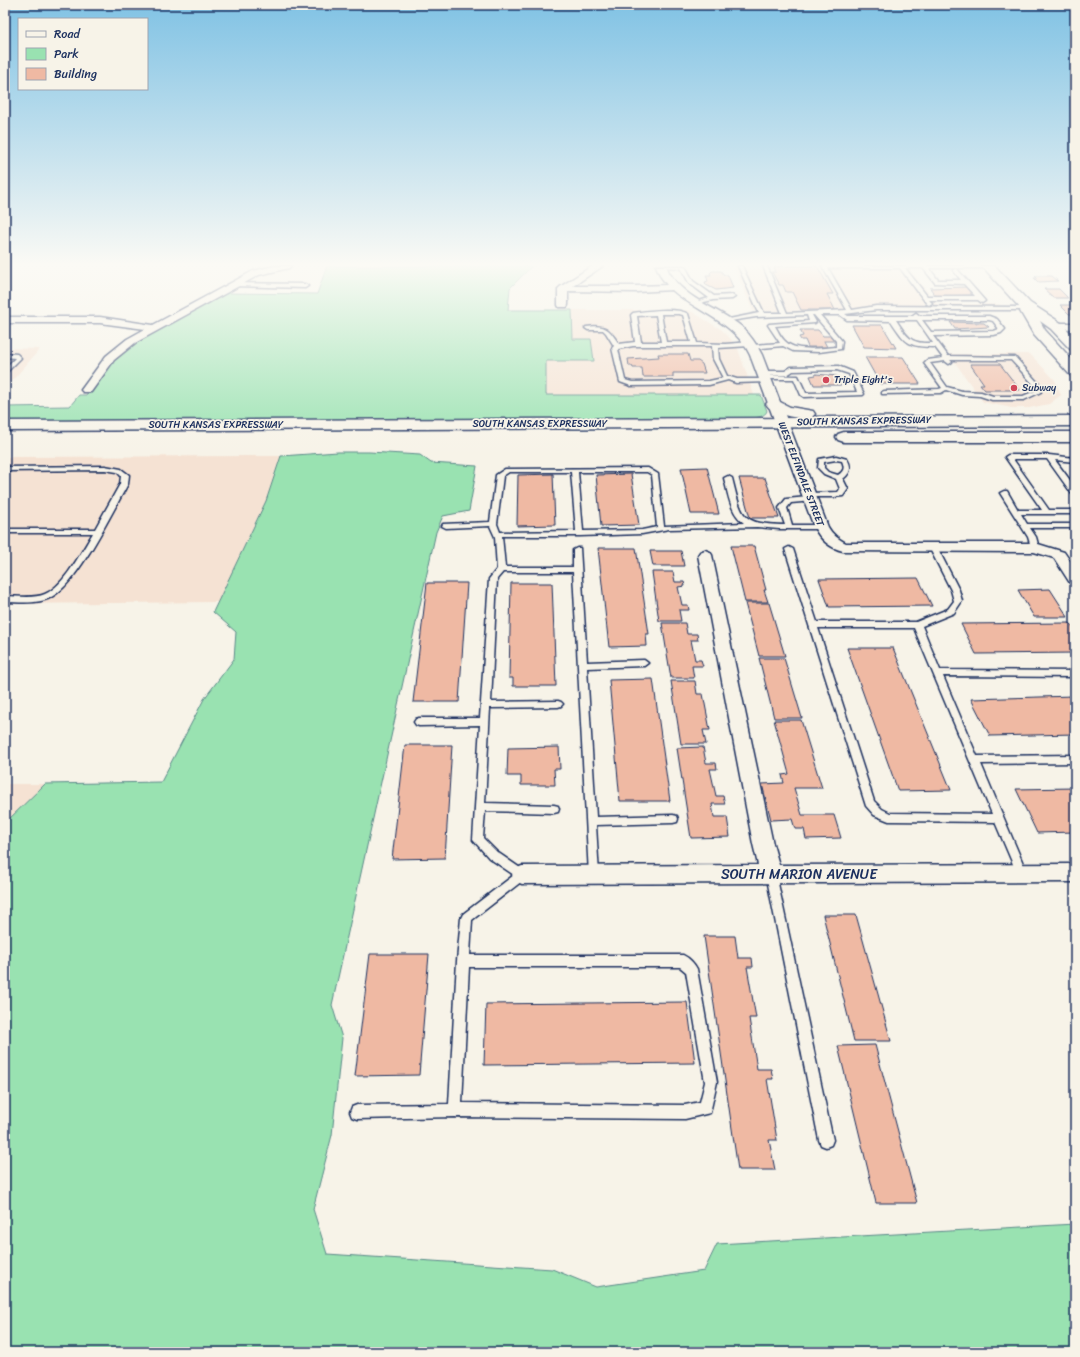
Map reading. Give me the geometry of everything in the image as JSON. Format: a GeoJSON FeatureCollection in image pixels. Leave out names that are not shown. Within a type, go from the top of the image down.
{"type":"FeatureCollection","features":[{"type":"Feature","properties":{"kind":"main road"},"geometry":{"type":"LineString","coordinates":[[1038,329],[1075,379]]}},
{"type":"Feature","properties":{"kind":"main road"},"geometry":{"type":"LineString","coordinates":[[1059,329],[1075,346]]}},
{"type":"Feature","properties":{"kind":"main road"},"geometry":{"type":"LineString","coordinates":[[1039,332],[1075,372]]}},
{"type":"Feature","properties":{"kind":"main road"},"geometry":{"type":"LineString","coordinates":[[774,404],[786,411],[800,414],[866,415],[936,421]]}},
{"type":"Feature","properties":{"kind":"main road","name":"SOUTH KANSAS EXPRESSWAY"},"geometry":{"type":"LineString","coordinates":[[5,426],[333,431],[784,430],[936,421],[1071,420]]}},
{"type":"Feature","properties":{"kind":"main road","name":"SOUTH KANSAS EXPRESSWAY"},"geometry":{"type":"LineString","coordinates":[[784,430],[841,437],[1075,437]]}},
{"type":"Feature","properties":{"kind":"main road","name":"SOUTH KANSAS EXPRESSWAY"},"geometry":{"type":"LineString","coordinates":[[5,438],[333,431]]}},
{"type":"Feature","properties":{"kind":"main road"},"geometry":{"type":"LineString","coordinates":[[841,437],[932,444],[1075,444]]}},
{"type":"Feature","properties":{"kind":"street"},"geometry":{"type":"LineString","coordinates":[[87,390],[110,358],[131,341],[153,329]]}},
{"type":"Feature","properties":{"kind":"street","name":"WEST ELFINDALE STREET"},"geometry":{"type":"LineString","coordinates":[[737,329],[751,344],[821,527],[832,541],[843,548],[1035,548],[1059,555],[1075,580]]}},
{"type":"Feature","properties":{"kind":"street"},"geometry":{"type":"LineString","coordinates":[[705,555],[763,844],[771,874]]}},
{"type":"Feature","properties":{"kind":"street","name":"SOUTH MARION AVENUE"},"geometry":{"type":"LineString","coordinates":[[522,875],[1075,873]]}},
{"type":"Feature","properties":{"kind":"lane"},"geometry":{"type":"LineString","coordinates":[[601,329],[607,330],[611,333],[617,346],[615,348],[622,380],[631,384],[694,384],[714,382],[728,378]]}},
{"type":"Feature","properties":{"kind":"lane"},"geometry":{"type":"LineString","coordinates":[[634,329],[635,344]]}},
{"type":"Feature","properties":{"kind":"lane"},"geometry":{"type":"LineString","coordinates":[[661,329],[664,344]]}},
{"type":"Feature","properties":{"kind":"lane"},"geometry":{"type":"LineString","coordinates":[[690,329],[695,344]]}},
{"type":"Feature","properties":{"kind":"lane"},"geometry":{"type":"LineString","coordinates":[[774,329],[783,342],[793,349],[819,350],[839,348],[839,341],[828,329]]}},
{"type":"Feature","properties":{"kind":"lane"},"geometry":{"type":"LineString","coordinates":[[900,329],[909,342],[919,346],[937,345]]}},
{"type":"Feature","properties":{"kind":"lane"},"geometry":{"type":"LineString","coordinates":[[926,329],[948,360]]}},
{"type":"Feature","properties":{"kind":"lane"},"geometry":{"type":"LineString","coordinates":[[929,334],[994,333],[999,332],[1001,329]]}},
{"type":"Feature","properties":{"kind":"lane"},"geometry":{"type":"LineString","coordinates":[[617,346],[635,344],[723,345],[783,342]]}},
{"type":"Feature","properties":{"kind":"lane"},"geometry":{"type":"LineString","coordinates":[[751,344],[764,345],[783,342]]}},
{"type":"Feature","properties":{"kind":"lane"},"geometry":{"type":"LineString","coordinates":[[723,345],[716,347],[715,353],[720,369],[725,377],[736,381],[787,373],[791,369],[838,368],[851,373],[861,394],[804,394],[794,369]]}},
{"type":"Feature","properties":{"kind":"lane"},"geometry":{"type":"LineString","coordinates":[[5,355],[15,356],[18,358],[5,372]]}},
{"type":"Feature","properties":{"kind":"lane"},"geometry":{"type":"LineString","coordinates":[[1008,357],[1013,358],[1038,386],[1038,392],[1024,398],[992,398],[981,394],[962,393],[945,388],[927,363],[929,361],[1008,357]]}},
{"type":"Feature","properties":{"kind":"lane"},"geometry":{"type":"LineString","coordinates":[[764,377],[796,376]]}},
{"type":"Feature","properties":{"kind":"lane"},"geometry":{"type":"LineString","coordinates":[[884,393],[941,391],[945,388]]}},
{"type":"Feature","properties":{"kind":"lane"},"geometry":{"type":"LineString","coordinates":[[1047,512],[1008,457],[1050,457],[1075,460]]}},
{"type":"Feature","properties":{"kind":"lane"},"geometry":{"type":"LineString","coordinates":[[1050,457],[1075,492]]}},
{"type":"Feature","properties":{"kind":"lane"},"geometry":{"type":"LineString","coordinates":[[5,469],[105,468],[119,470],[125,476],[124,484],[63,585],[52,594],[40,599],[5,599]]}},
{"type":"Feature","properties":{"kind":"lane"},"geometry":{"type":"LineString","coordinates":[[455,1110],[466,918],[522,875],[493,855],[478,840],[493,579],[501,569],[499,537],[493,524],[500,475],[507,470],[648,470],[655,474],[661,528]]}},
{"type":"Feature","properties":{"kind":"lane"},"geometry":{"type":"LineString","coordinates":[[574,470],[580,534]]}},
{"type":"Feature","properties":{"kind":"lane"},"geometry":{"type":"LineString","coordinates":[[728,478],[739,514],[743,520],[756,525]]}},
{"type":"Feature","properties":{"kind":"lane"},"geometry":{"type":"LineString","coordinates":[[789,527],[783,508],[789,501],[840,494],[844,489],[839,478]]}},
{"type":"Feature","properties":{"kind":"lane"},"geometry":{"type":"LineString","coordinates":[[1004,493],[1032,537],[1035,548]]}},
{"type":"Feature","properties":{"kind":"lane"},"geometry":{"type":"LineString","coordinates":[[1016,512],[1075,512]]}},
{"type":"Feature","properties":{"kind":"lane"},"geometry":{"type":"LineString","coordinates":[[446,526],[493,524]]}},
{"type":"Feature","properties":{"kind":"lane"},"geometry":{"type":"LineString","coordinates":[[498,534],[642,532],[669,527],[756,525],[821,527]]}},
{"type":"Feature","properties":{"kind":"lane"},"geometry":{"type":"LineString","coordinates":[[1025,526],[1075,526]]}},
{"type":"Feature","properties":{"kind":"lane"},"geometry":{"type":"LineString","coordinates":[[5,531],[97,531]]}},
{"type":"Feature","properties":{"kind":"lane"},"geometry":{"type":"LineString","coordinates":[[813,625],[917,625],[951,611],[958,601],[955,590],[933,547]]}},
{"type":"Feature","properties":{"kind":"lane"},"geometry":{"type":"LineString","coordinates":[[789,549],[870,803],[878,812],[889,817],[998,818]]}},
{"type":"Feature","properties":{"kind":"lane"},"geometry":{"type":"LineString","coordinates":[[577,550],[594,874]]}},
{"type":"Feature","properties":{"kind":"lane"},"geometry":{"type":"LineString","coordinates":[[501,569],[578,570]]}},
{"type":"Feature","properties":{"kind":"lane"},"geometry":{"type":"LineString","coordinates":[[917,625],[1022,873]]}},
{"type":"Feature","properties":{"kind":"lane"},"geometry":{"type":"LineString","coordinates":[[583,665],[644,662]]}},
{"type":"Feature","properties":{"kind":"lane"},"geometry":{"type":"LineString","coordinates":[[937,673],[1075,674]]}},
{"type":"Feature","properties":{"kind":"lane"},"geometry":{"type":"LineString","coordinates":[[486,706],[558,704]]}},
{"type":"Feature","properties":{"kind":"lane"},"geometry":{"type":"LineString","coordinates":[[419,722],[485,721]]}},
{"type":"Feature","properties":{"kind":"lane"},"geometry":{"type":"LineString","coordinates":[[974,760],[1075,759]]}},
{"type":"Feature","properties":{"kind":"lane"},"geometry":{"type":"LineString","coordinates":[[480,807],[554,809]]}},
{"type":"Feature","properties":{"kind":"lane"},"geometry":{"type":"LineString","coordinates":[[591,821],[673,819]]}},
{"type":"Feature","properties":{"kind":"lane"},"geometry":{"type":"LineString","coordinates":[[771,874],[826,1140]]}},
{"type":"Feature","properties":{"kind":"lane"},"geometry":{"type":"LineString","coordinates":[[357,1112],[455,1110],[685,1112],[705,1108],[711,1082],[691,969],[683,961],[463,961]]}},
{"type":"Feature","properties":{"kind":"shaded area"},"geometry":{"type":"Polygon","coordinates":[[[573,329],[721,329],[731,339],[738,349],[754,395],[546,395],[546,361],[594,361],[573,339],[573,329]]]}},
{"type":"Feature","properties":{"kind":"shaded area"},"geometry":{"type":"Polygon","coordinates":[[[5,348],[40,349],[5,389],[5,348]]]}},
{"type":"Feature","properties":{"kind":"shaded area"},"geometry":{"type":"Polygon","coordinates":[[[949,354],[1030,354],[1055,380],[1061,395],[1049,404],[1029,408],[1012,408],[983,402],[949,354]]]}},
{"type":"Feature","properties":{"kind":"shaded area"},"geometry":{"type":"Polygon","coordinates":[[[281,456],[266,501],[218,602],[5,604],[5,457],[281,456]]]}},
{"type":"Feature","properties":{"kind":"shaded area"},"geometry":{"type":"Polygon","coordinates":[[[5,784],[45,784],[5,823],[5,784]]]}},
{"type":"Feature","properties":{"kind":"green space"},"geometry":{"type":"Polygon","coordinates":[[[156,329],[573,329],[573,339],[591,339],[594,361],[546,361],[546,395],[761,395],[767,411],[763,416],[753,418],[5,423],[5,407],[70,406],[79,395],[86,395],[113,359],[131,343],[156,329]]]}},
{"type":"Feature","properties":{"kind":"green space"},"geometry":{"type":"Polygon","coordinates":[[[338,452],[420,455],[431,463],[477,466],[469,511],[443,516],[436,532],[332,1005],[342,1038],[332,1135],[313,1209],[327,1254],[552,1269],[596,1287],[704,1271],[717,1244],[1075,1224],[1075,1352],[5,1352],[5,823],[45,784],[161,782],[204,699],[234,659],[236,632],[213,612],[266,501],[281,456],[338,452]]]}},
{"type":"Feature","properties":{"kind":"building"},"geometry":{"type":"Polygon","coordinates":[[[854,329],[885,329],[896,348],[864,347],[854,329]]]}},
{"type":"Feature","properties":{"kind":"building"},"geometry":{"type":"Polygon","coordinates":[[[800,330],[818,330],[823,336],[832,336],[835,341],[824,341],[827,347],[808,347],[805,340],[801,340],[799,337],[803,336],[800,330]]]}},
{"type":"Feature","properties":{"kind":"building"},"geometry":{"type":"Polygon","coordinates":[[[658,354],[688,354],[690,361],[698,361],[702,364],[705,373],[673,373],[673,377],[643,377],[642,368],[633,368],[632,366],[629,366],[628,359],[659,357],[658,354]]]}},
{"type":"Feature","properties":{"kind":"building"},"geometry":{"type":"Polygon","coordinates":[[[865,357],[903,357],[920,384],[880,384],[865,357]]]}},
{"type":"Feature","properties":{"kind":"building"},"geometry":{"type":"Polygon","coordinates":[[[970,364],[1000,364],[1020,390],[985,390],[980,384],[984,384],[970,364]]]}},
{"type":"Feature","properties":{"kind":"building","name":"Triple Eight's"},"geometry":{"type":"Polygon","coordinates":[[[816,374],[837,376],[841,385],[814,385],[810,376],[816,374]]]}},
{"type":"Feature","properties":{"kind":"building"},"geometry":{"type":"Polygon","coordinates":[[[707,467],[719,514],[691,514],[681,468],[707,467]]]}},
{"type":"Feature","properties":{"kind":"building"},"geometry":{"type":"Polygon","coordinates":[[[553,474],[555,525],[517,526],[518,475],[553,474]]]}},
{"type":"Feature","properties":{"kind":"building"},"geometry":{"type":"Polygon","coordinates":[[[631,474],[639,525],[601,526],[596,475],[631,474]]]}},
{"type":"Feature","properties":{"kind":"building"},"geometry":{"type":"Polygon","coordinates":[[[739,478],[765,478],[779,518],[750,518],[739,478]]]}},
{"type":"Feature","properties":{"kind":"building"},"geometry":{"type":"Polygon","coordinates":[[[731,546],[754,546],[768,602],[745,602],[731,546]]]}},
{"type":"Feature","properties":{"kind":"building"},"geometry":{"type":"Polygon","coordinates":[[[598,548],[636,548],[649,634],[646,634],[647,646],[609,647],[598,548]]]}},
{"type":"Feature","properties":{"kind":"building"},"geometry":{"type":"Polygon","coordinates":[[[650,551],[681,551],[684,566],[653,566],[650,551]]]}},
{"type":"Feature","properties":{"kind":"building"},"geometry":{"type":"Polygon","coordinates":[[[652,572],[673,572],[675,582],[684,582],[685,586],[678,587],[682,605],[688,605],[689,610],[679,610],[681,621],[659,621],[652,572]]]}},
{"type":"Feature","properties":{"kind":"building"},"geometry":{"type":"Polygon","coordinates":[[[918,578],[932,606],[829,607],[819,579],[918,578]]]}},
{"type":"Feature","properties":{"kind":"building"},"geometry":{"type":"Polygon","coordinates":[[[427,583],[467,583],[459,702],[413,702],[427,583]]]}},
{"type":"Feature","properties":{"kind":"building"},"geometry":{"type":"Polygon","coordinates":[[[511,583],[552,583],[556,686],[513,686],[513,678],[509,678],[511,583]]]}},
{"type":"Feature","properties":{"kind":"building"},"geometry":{"type":"Polygon","coordinates":[[[1050,589],[1068,617],[1034,617],[1018,590],[1050,589]]]}},
{"type":"Feature","properties":{"kind":"building"},"geometry":{"type":"Polygon","coordinates":[[[745,603],[769,603],[785,656],[759,656],[745,603]]]}},
{"type":"Feature","properties":{"kind":"building"},"geometry":{"type":"Polygon","coordinates":[[[662,623],[685,623],[687,634],[697,634],[698,640],[691,640],[695,660],[701,660],[703,666],[692,666],[694,678],[671,678],[662,623]]]}},
{"type":"Feature","properties":{"kind":"building"},"geometry":{"type":"Polygon","coordinates":[[[1070,623],[1075,631],[1075,653],[976,654],[961,624],[1070,623]]]}},
{"type":"Feature","properties":{"kind":"building"},"geometry":{"type":"Polygon","coordinates":[[[847,648],[893,648],[951,790],[898,791],[847,648]]]}},
{"type":"Feature","properties":{"kind":"building"},"geometry":{"type":"Polygon","coordinates":[[[759,658],[784,658],[802,718],[774,718],[759,658]]]}},
{"type":"Feature","properties":{"kind":"building"},"geometry":{"type":"Polygon","coordinates":[[[653,679],[670,801],[620,801],[609,680],[653,679]]]}},
{"type":"Feature","properties":{"kind":"building"},"geometry":{"type":"Polygon","coordinates":[[[671,681],[695,681],[697,694],[703,694],[710,730],[703,730],[706,744],[681,744],[671,681]]]}},
{"type":"Feature","properties":{"kind":"building"},"geometry":{"type":"Polygon","coordinates":[[[1074,696],[1075,734],[990,736],[971,699],[1074,696]]]}},
{"type":"Feature","properties":{"kind":"building"},"geometry":{"type":"Polygon","coordinates":[[[774,720],[801,720],[822,788],[794,788],[802,815],[834,815],[841,838],[806,839],[804,829],[795,829],[792,819],[771,820],[762,784],[784,783],[782,775],[789,774],[774,720]]]}},
{"type":"Feature","properties":{"kind":"building"},"geometry":{"type":"Polygon","coordinates":[[[405,745],[452,745],[445,858],[392,859],[405,745]]]}},
{"type":"Feature","properties":{"kind":"building"},"geometry":{"type":"Polygon","coordinates":[[[559,747],[560,769],[554,769],[555,785],[521,785],[521,776],[507,776],[508,748],[559,747]]]}},
{"type":"Feature","properties":{"kind":"building"},"geometry":{"type":"Polygon","coordinates":[[[703,747],[706,763],[716,763],[717,769],[710,769],[716,796],[723,796],[725,804],[712,804],[714,817],[727,817],[730,837],[691,838],[677,748],[703,747]]]}},
{"type":"Feature","properties":{"kind":"building"},"geometry":{"type":"Polygon","coordinates":[[[1075,788],[1075,832],[1037,833],[1016,789],[1075,788]]]}},
{"type":"Feature","properties":{"kind":"building"},"geometry":{"type":"Polygon","coordinates":[[[823,915],[856,915],[891,1041],[854,1041],[823,915]]]}},
{"type":"Feature","properties":{"kind":"building"},"geometry":{"type":"Polygon","coordinates":[[[704,936],[735,936],[738,958],[752,958],[753,967],[747,967],[756,1018],[749,1018],[757,1069],[771,1069],[773,1079],[767,1079],[777,1140],[769,1140],[775,1170],[738,1170],[704,936]]]}},
{"type":"Feature","properties":{"kind":"building"},"geometry":{"type":"Polygon","coordinates":[[[370,954],[429,954],[419,1075],[355,1076],[370,954]]]}},
{"type":"Feature","properties":{"kind":"building"},"geometry":{"type":"Polygon","coordinates":[[[687,1002],[695,1063],[484,1065],[486,1004],[687,1002]]]}},
{"type":"Feature","properties":{"kind":"building"},"geometry":{"type":"Polygon","coordinates":[[[875,1045],[917,1203],[876,1203],[838,1046],[875,1045]]]}},
{"type":"Feature","properties":{"kind":"place","name":"Triple Eight's"},"geometry":{"type":"Point","coordinates":[826,380]}},
{"type":"Feature","properties":{"kind":"place","name":"Subway"},"geometry":{"type":"Point","coordinates":[1014,388]}}]}
